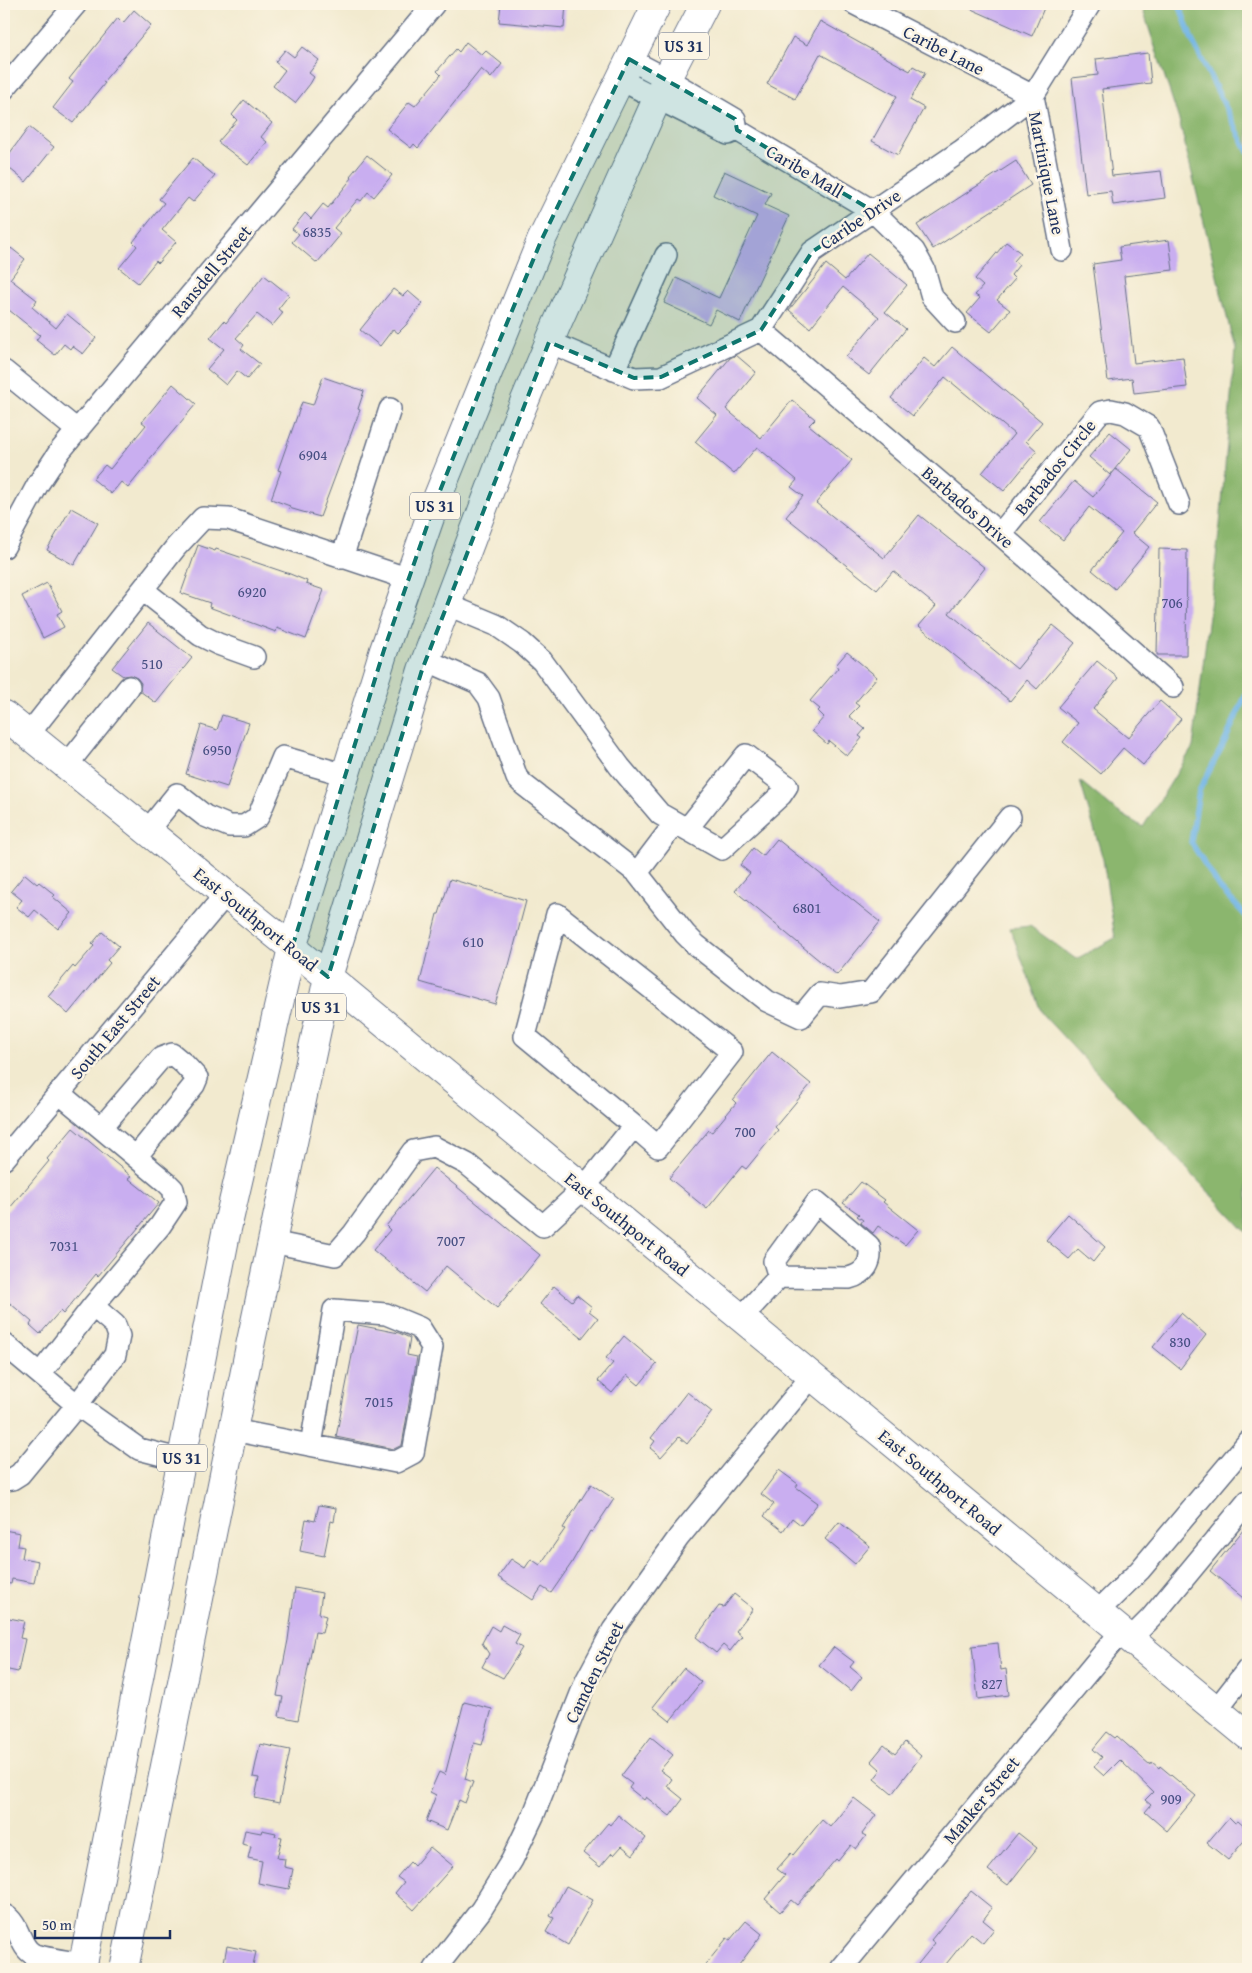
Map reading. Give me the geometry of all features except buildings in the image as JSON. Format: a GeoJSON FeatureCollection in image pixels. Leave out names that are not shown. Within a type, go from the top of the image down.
{"type":"FeatureCollection","features":[{"type":"Feature","properties":{"kind":"main road","name":"US 31"},"geometry":{"type":"LineString","coordinates":[[83,1967],[226,1233],[292,948],[384,650],[438,497],[537,250],[657,4]]}},
{"type":"Feature","properties":{"kind":"main road","name":"US 31"},"geometry":{"type":"LineString","coordinates":[[124,1969],[233,1430],[328,977],[426,660],[513,429],[549,342],[663,89],[706,4]]}},
{"type":"Feature","properties":{"kind":"main road","name":"East Southport Road"},"geometry":{"type":"LineString","coordinates":[[4,715],[328,977],[1248,1736]]}},
{"type":"Feature","properties":{"kind":"street"},"geometry":{"type":"LineString","coordinates":[[4,89],[76,4]]}},
{"type":"Feature","properties":{"kind":"street","name":"Ransdell Street"},"geometry":{"type":"LineString","coordinates":[[4,547],[38,484],[53,461],[434,4]]}},
{"type":"Feature","properties":{"kind":"street","name":"Caribe Lane"},"geometry":{"type":"LineString","coordinates":[[855,4],[1033,96]]}},
{"type":"Feature","properties":{"kind":"street","name":"Caribe Drive"},"geometry":{"type":"LineString","coordinates":[[761,330],[812,252],[961,151],[1033,96],[1090,4]]}},
{"type":"Feature","properties":{"kind":"street","name":"Caribe Mall"},"geometry":{"type":"LineString","coordinates":[[624,69],[663,89],[735,119],[737,130],[872,211],[914,250],[924,268],[932,297],[955,322]]}},
{"type":"Feature","properties":{"kind":"street","name":"Martinique Lane"},"geometry":{"type":"LineString","coordinates":[[1033,96],[1062,250]]}},
{"type":"Feature","properties":{"kind":"street"},"geometry":{"type":"LineString","coordinates":[[614,370],[666,255]]}},
{"type":"Feature","properties":{"kind":"street"},"geometry":{"type":"LineString","coordinates":[[549,342],[634,378],[661,378],[761,330]]}},
{"type":"Feature","properties":{"kind":"street","name":"Barbados Drive"},"geometry":{"type":"LineString","coordinates":[[761,330],[1000,534],[1173,687]]}},
{"type":"Feature","properties":{"kind":"street"},"geometry":{"type":"LineString","coordinates":[[4,371],[78,431]]}},
{"type":"Feature","properties":{"kind":"street"},"geometry":{"type":"LineString","coordinates":[[342,558],[390,409]]}},
{"type":"Feature","properties":{"kind":"street","name":"Barbados Circle"},"geometry":{"type":"LineString","coordinates":[[1000,534],[1100,412],[1111,410],[1125,413],[1149,427],[1179,504]]}},
{"type":"Feature","properties":{"kind":"street"},"geometry":{"type":"LineString","coordinates":[[28,735],[176,548],[203,518],[228,519],[409,579]]}},
{"type":"Feature","properties":{"kind":"street"},"geometry":{"type":"LineString","coordinates":[[143,590],[200,635],[218,644],[254,657]]}},
{"type":"Feature","properties":{"kind":"street"},"geometry":{"type":"LineString","coordinates":[[448,605],[496,625],[522,643],[542,661],[620,767],[660,814],[681,826],[722,849],[781,795],[788,786],[746,755],[681,826],[637,873]]}},
{"type":"Feature","properties":{"kind":"street"},"geometry":{"type":"LineString","coordinates":[[426,660],[478,683],[489,698],[517,778],[524,786],[637,873],[685,934],[696,945],[766,1001],[801,1018],[820,994],[840,996],[871,992],[1010,817]]}},
{"type":"Feature","properties":{"kind":"street"},"geometry":{"type":"LineString","coordinates":[[66,766],[129,688]]}},
{"type":"Feature","properties":{"kind":"street"},"geometry":{"type":"LineString","coordinates":[[148,830],[177,794],[205,816],[229,826],[244,826],[258,817],[283,757],[346,774]]}},
{"type":"Feature","properties":{"kind":"street","name":"South East Street"},"geometry":{"type":"LineString","coordinates":[[4,1159],[226,894]]}},
{"type":"Feature","properties":{"kind":"street"},"geometry":{"type":"LineString","coordinates":[[557,914],[732,1052],[658,1147],[634,1126],[525,1036],[557,914]]}},
{"type":"Feature","properties":{"kind":"street"},"geometry":{"type":"LineString","coordinates":[[101,1128],[161,1058],[172,1054],[197,1078],[136,1157]]}},
{"type":"Feature","properties":{"kind":"street"},"geometry":{"type":"LineString","coordinates":[[40,1374],[93,1306],[160,1226],[176,1202],[173,1189],[167,1183],[59,1093]]}},
{"type":"Feature","properties":{"kind":"street"},"geometry":{"type":"LineString","coordinates":[[272,1242],[335,1255],[354,1233],[413,1151],[434,1147],[467,1164],[543,1226],[584,1188],[634,1126]]}},
{"type":"Feature","properties":{"kind":"street"},"geometry":{"type":"LineString","coordinates":[[742,1318],[779,1277],[849,1278],[858,1276],[866,1269],[872,1255],[869,1246],[817,1202],[774,1261],[779,1277]]}},
{"type":"Feature","properties":{"kind":"street"},"geometry":{"type":"LineString","coordinates":[[4,1480],[12,1479],[20,1474],[78,1405],[115,1355],[119,1336],[115,1325],[93,1306]]}},
{"type":"Feature","properties":{"kind":"street"},"geometry":{"type":"LineString","coordinates":[[233,1430],[396,1462],[413,1453],[432,1347],[420,1328],[386,1314],[334,1310],[311,1445]]}},
{"type":"Feature","properties":{"kind":"street"},"geometry":{"type":"LineString","coordinates":[[4,1344],[78,1405],[138,1450],[182,1460]]}},
{"type":"Feature","properties":{"kind":"street","name":"Camden Street"},"geometry":{"type":"LineString","coordinates":[[435,1969],[472,1924],[512,1860],[534,1814],[586,1681],[618,1622],[679,1537],[812,1376]]}},
{"type":"Feature","properties":{"kind":"street"},"geometry":{"type":"LineString","coordinates":[[1097,1612],[1140,1570],[1248,1442]]}},
{"type":"Feature","properties":{"kind":"street","name":"Manker Street"},"geometry":{"type":"LineString","coordinates":[[841,1969],[1126,1635],[1151,1618],[1248,1501]]}},
{"type":"Feature","properties":{"kind":"street"},"geometry":{"type":"LineString","coordinates":[[1216,1710],[1248,1669]]}},
{"type":"Feature","properties":{"kind":"street"},"geometry":{"type":"LineString","coordinates":[[4,1915],[12,1919],[25,1945],[30,1962],[83,1967]]}},
{"type":"Feature","properties":{"kind":"highlighted area"},"geometry":{"type":"Polygon","coordinates":[[[629,59],[735,119],[737,130],[873,211],[812,252],[761,330],[661,377],[634,378],[549,342],[422,670],[328,977],[292,948],[384,650],[434,506],[497,347],[541,241],[629,59]]]}},
{"type":"Feature","properties":{"kind":"green space"},"geometry":{"type":"Polygon","coordinates":[[[1141,4],[1248,4],[1248,1234],[1042,1014],[1010,928],[1030,926],[1076,959],[1115,938],[1103,859],[1080,781],[1115,810],[1143,827],[1193,747],[1220,525],[1235,350],[1179,120],[1141,4]]]}},
{"type":"Feature","properties":{"kind":"waterway"},"geometry":{"type":"LineString","coordinates":[[1179,4],[1192,40],[1248,152]]}},
{"type":"Feature","properties":{"kind":"waterway"},"geometry":{"type":"LineString","coordinates":[[1248,690],[1226,739],[1199,791],[1191,842],[1219,887],[1248,918]]}}]}
